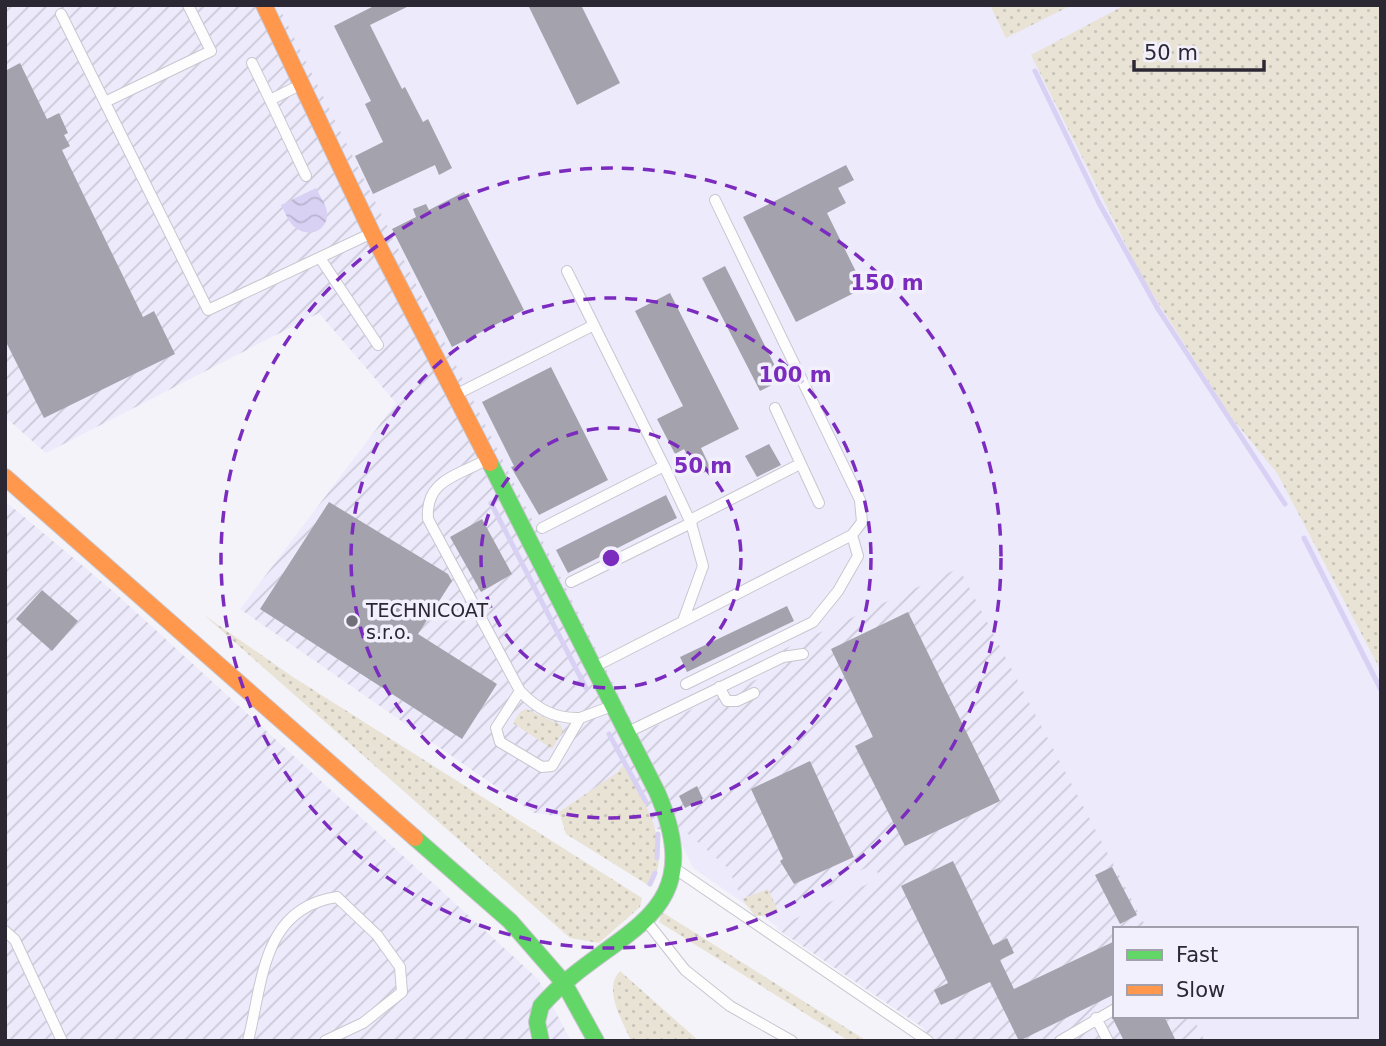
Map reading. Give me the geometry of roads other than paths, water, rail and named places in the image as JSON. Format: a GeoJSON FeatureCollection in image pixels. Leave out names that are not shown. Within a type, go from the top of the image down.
{"type":"FeatureCollection","features":[{"type":"Feature","properties":{"kind":"street"},"geometry":{"type":"LineString","coordinates":[[264,5],[372,233],[627,732],[666,815],[677,857],[667,888],[645,920],[612,951],[564,983],[539,1008],[536,1030],[541,1041]]}},
{"type":"Feature","properties":{"kind":"street"},"geometry":{"type":"LineString","coordinates":[[5,477],[510,921],[564,983],[596,1041]]}},
{"type":"Feature","properties":{"kind":"lane"},"geometry":{"type":"LineString","coordinates":[[105,102],[211,51],[188,5]]}},
{"type":"Feature","properties":{"kind":"lane"},"geometry":{"type":"LineString","coordinates":[[61,14],[208,310],[372,233]]}},
{"type":"Feature","properties":{"kind":"lane"},"geometry":{"type":"LineString","coordinates":[[252,63],[306,176]]}},
{"type":"Feature","properties":{"kind":"lane"},"geometry":{"type":"LineString","coordinates":[[270,100],[301,85]]}},
{"type":"Feature","properties":{"kind":"lane"},"geometry":{"type":"LineString","coordinates":[[592,667],[852,535],[862,522],[860,500],[715,200]]}},
{"type":"Feature","properties":{"kind":"lane"},"geometry":{"type":"LineString","coordinates":[[320,258],[378,345]]}},
{"type":"Feature","properties":{"kind":"lane"},"geometry":{"type":"LineString","coordinates":[[567,271],[691,523],[703,566],[683,621]]}},
{"type":"Feature","properties":{"kind":"lane"},"geometry":{"type":"LineString","coordinates":[[454,396],[594,325]]}},
{"type":"Feature","properties":{"kind":"lane"},"geometry":{"type":"LineString","coordinates":[[775,408],[819,503]]}},
{"type":"Feature","properties":{"kind":"lane"},"geometry":{"type":"LineString","coordinates":[[487,460],[432,491],[427,502],[428,519],[520,691],[546,712],[562,717],[580,718],[612,706]]}},
{"type":"Feature","properties":{"kind":"lane"},"geometry":{"type":"LineString","coordinates":[[571,582],[691,523],[694,517],[800,464]]}},
{"type":"Feature","properties":{"kind":"lane"},"geometry":{"type":"LineString","coordinates":[[542,528],[664,466]]}},
{"type":"Feature","properties":{"kind":"lane"},"geometry":{"type":"LineString","coordinates":[[686,684],[813,622],[838,591],[858,556],[852,535]]}},
{"type":"Feature","properties":{"kind":"lane"},"geometry":{"type":"LineString","coordinates":[[627,732],[783,657],[803,654]]}},
{"type":"Feature","properties":{"kind":"lane"},"geometry":{"type":"LineString","coordinates":[[734,661],[741,677]]}},
{"type":"Feature","properties":{"kind":"lane"},"geometry":{"type":"LineString","coordinates":[[719,687],[727,701],[737,701],[754,693]]}},
{"type":"Feature","properties":{"kind":"lane"},"geometry":{"type":"LineString","coordinates":[[520,691],[496,728],[500,742],[542,767],[552,766],[580,718]]}},
{"type":"Feature","properties":{"kind":"lane"},"geometry":{"type":"LineString","coordinates":[[675,868],[928,1041]]}},
{"type":"Feature","properties":{"kind":"lane"},"geometry":{"type":"LineString","coordinates":[[248,1041],[261,990],[265,956],[280,928],[313,900],[337,897],[377,935],[400,967],[402,992],[363,1023],[325,1041]]}},
{"type":"Feature","properties":{"kind":"lane"},"geometry":{"type":"LineString","coordinates":[[645,920],[685,970],[730,1006],[792,1041]]}},
{"type":"Feature","properties":{"kind":"lane"},"geometry":{"type":"LineString","coordinates":[[5,931],[15,940],[62,1041]]}},
{"type":"Feature","properties":{"kind":"lane"},"geometry":{"type":"LineString","coordinates":[[1060,1041],[1113,1010]]}},
{"type":"Feature","properties":{"kind":"lane"},"geometry":{"type":"LineString","coordinates":[[1096,1018],[1108,1041]]}},
{"type":"Feature","properties":{"kind":"water"},"geometry":{"type":"Polygon","coordinates":[[[316,188],[326,207],[326,219],[317,231],[301,231],[291,224],[281,205],[316,188]]]}},
{"type":"Feature","properties":{"kind":"waterway"},"geometry":{"type":"LineString","coordinates":[[1035,71],[1099,203],[1158,309],[1285,504]]}},
{"type":"Feature","properties":{"kind":"waterway"},"geometry":{"type":"LineString","coordinates":[[491,503],[586,688]]}},
{"type":"Feature","properties":{"kind":"waterway"},"geometry":{"type":"LineString","coordinates":[[1304,538],[1381,690]]}},
{"type":"Feature","properties":{"kind":"waterway"},"geometry":{"type":"LineString","coordinates":[[609,734],[646,802]]}},
{"type":"Feature","properties":{"kind":"waterway"},"geometry":{"type":"LineString","coordinates":[[657,858],[658,834]]}},
{"type":"Feature","properties":{"kind":"waterway"},"geometry":{"type":"LineString","coordinates":[[650,884],[655,873]]}},
{"type":"Feature","properties":{"kind":"place","name":"TECHNICOAT s.r.o."},"geometry":{"type":"Point","coordinates":[352,621]}}]}
